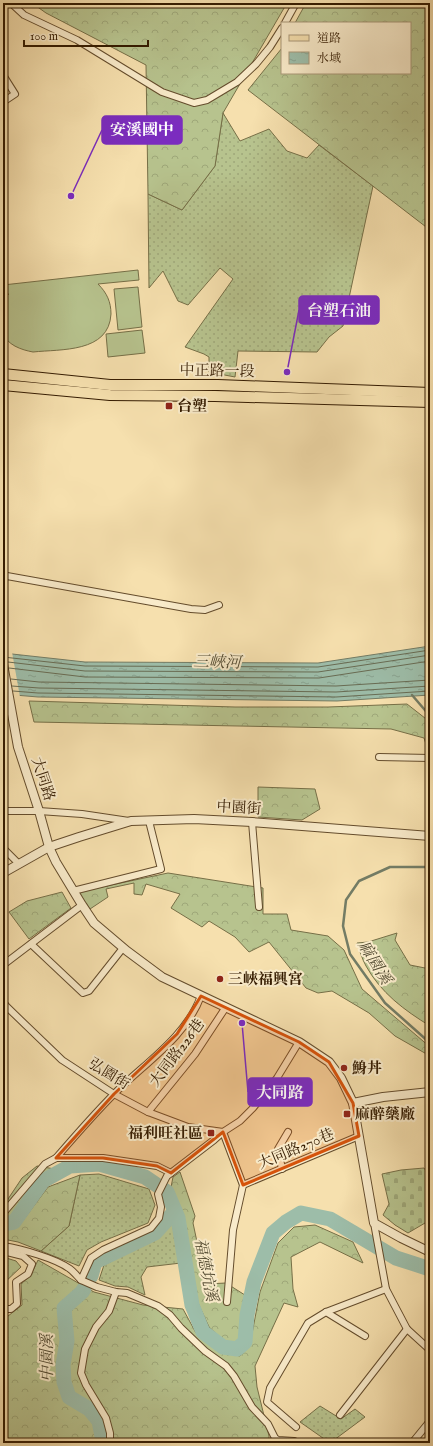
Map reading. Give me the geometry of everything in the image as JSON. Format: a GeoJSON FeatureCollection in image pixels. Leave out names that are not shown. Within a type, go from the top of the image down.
{"type":"FeatureCollection","features":[{"type":"Feature","properties":{"kind":"main road","name":"中正路一段"},"geometry":{"type":"LineString","coordinates":[[3,374],[110,385],[218,385],[430,393]]}},
{"type":"Feature","properties":{"kind":"main road","name":"中正路一段"},"geometry":{"type":"LineString","coordinates":[[3,385],[110,395],[215,396],[430,402]]}},
{"type":"Feature","properties":{"kind":"street"},"geometry":{"type":"LineString","coordinates":[[11,3],[24,15],[77,40],[162,92],[194,103],[207,100],[237,82],[270,48],[281,30]]}},
{"type":"Feature","properties":{"kind":"street"},"geometry":{"type":"LineString","coordinates":[[286,22],[296,3]]}},
{"type":"Feature","properties":{"kind":"street"},"geometry":{"type":"LineString","coordinates":[[3,75],[15,94],[3,102]]}},
{"type":"Feature","properties":{"kind":"street"},"geometry":{"type":"LineString","coordinates":[[3,579],[7,576],[191,609],[205,610],[219,605]]}},
{"type":"Feature","properties":{"kind":"street","name":"大同路"},"geometry":{"type":"LineString","coordinates":[[3,664],[18,746],[49,847],[56,862],[94,923],[123,948],[162,977],[299,1042],[329,1062],[341,1078],[353,1103],[386,1289]]}},
{"type":"Feature","properties":{"kind":"street"},"geometry":{"type":"LineString","coordinates":[[379,757],[430,758]]}},
{"type":"Feature","properties":{"kind":"street"},"geometry":{"type":"LineString","coordinates":[[3,811],[39,811],[82,814],[131,821]]}},
{"type":"Feature","properties":{"kind":"street","name":"中園街"},"geometry":{"type":"LineString","coordinates":[[3,873],[49,847],[79,836],[131,821],[194,819],[430,836]]}},
{"type":"Feature","properties":{"kind":"street"},"geometry":{"type":"LineString","coordinates":[[73,890],[161,869],[149,821]]}},
{"type":"Feature","properties":{"kind":"street"},"geometry":{"type":"LineString","coordinates":[[252,822],[259,907]]}},
{"type":"Feature","properties":{"kind":"street"},"geometry":{"type":"LineString","coordinates":[[3,848],[19,864]]}},
{"type":"Feature","properties":{"kind":"street"},"geometry":{"type":"LineString","coordinates":[[3,965],[82,905]]}},
{"type":"Feature","properties":{"kind":"street"},"geometry":{"type":"LineString","coordinates":[[31,944],[83,993],[89,991],[123,948]]}},
{"type":"Feature","properties":{"kind":"street"},"geometry":{"type":"LineString","coordinates":[[3,1210],[5,1211],[45,1164],[56,1158],[114,1094],[177,1034],[197,1007],[201,996]]}},
{"type":"Feature","properties":{"kind":"street","name":"弘園街"},"geometry":{"type":"LineString","coordinates":[[3,1002],[62,1060],[114,1094],[148,1112],[188,1127],[223,1132]]}},
{"type":"Feature","properties":{"kind":"street","name":"大同路226巷"},"geometry":{"type":"LineString","coordinates":[[148,1112],[195,1054],[226,1007]]}},
{"type":"Feature","properties":{"kind":"street"},"geometry":{"type":"LineString","coordinates":[[81,1280],[91,1258],[103,1250],[151,1228],[159,1218],[161,1207],[158,1194],[169,1175],[223,1132],[240,1121],[253,1108],[276,1078],[299,1042]]}},
{"type":"Feature","properties":{"kind":"street"},"geometry":{"type":"LineString","coordinates":[[353,1103],[383,1097],[430,1092]]}},
{"type":"Feature","properties":{"kind":"street"},"geometry":{"type":"LineString","coordinates":[[223,1132],[243,1185],[233,1230],[228,1302]]}},
{"type":"Feature","properties":{"kind":"street"},"geometry":{"type":"LineString","coordinates":[[282,1169],[278,1149],[288,1132]]}},
{"type":"Feature","properties":{"kind":"street","name":"大同路270巷"},"geometry":{"type":"LineString","coordinates":[[243,1185],[359,1136]]}},
{"type":"Feature","properties":{"kind":"street"},"geometry":{"type":"LineString","coordinates":[[56,1158],[103,1158],[157,1166],[169,1175]]}},
{"type":"Feature","properties":{"kind":"street"},"geometry":{"type":"LineString","coordinates":[[374,1223],[430,1252]]}},
{"type":"Feature","properties":{"kind":"street"},"geometry":{"type":"LineString","coordinates":[[3,1246],[16,1248],[58,1262],[69,1268],[81,1280],[116,1292],[127,1293],[158,1306],[170,1315],[205,1351],[226,1366],[234,1376],[252,1407],[268,1424],[275,1438],[278,1440],[294,1441]]}},
{"type":"Feature","properties":{"kind":"street"},"geometry":{"type":"LineString","coordinates":[[3,1251],[23,1256],[32,1264],[28,1274],[16,1282],[17,1304],[11,1309],[4,1309],[3,1307]]}},
{"type":"Feature","properties":{"kind":"street"},"geometry":{"type":"LineString","coordinates":[[296,1427],[267,1402],[270,1388],[308,1323],[326,1312],[386,1289],[406,1329],[430,1350]]}},
{"type":"Feature","properties":{"kind":"street"},"geometry":{"type":"LineString","coordinates":[[110,1443],[110,1433],[106,1418],[86,1385],[81,1373],[85,1349],[96,1327],[109,1311],[116,1292]]}},
{"type":"Feature","properties":{"kind":"street"},"geometry":{"type":"LineString","coordinates":[[326,1312],[365,1336]]}},
{"type":"Feature","properties":{"kind":"street"},"geometry":{"type":"LineString","coordinates":[[340,1416],[406,1329]]}},
{"type":"Feature","properties":{"kind":"street"},"geometry":{"type":"LineString","coordinates":[[412,1443],[430,1421]]}},
{"type":"Feature","properties":{"kind":"highlighted area"},"geometry":{"type":"Polygon","coordinates":[[[201,996],[299,1042],[329,1062],[353,1103],[359,1136],[243,1185],[223,1132],[171,1173],[157,1166],[103,1158],[56,1158],[114,1094],[177,1034],[201,996]]]}},
{"type":"Feature","properties":{"kind":"green space"},"geometry":{"type":"Polygon","coordinates":[[[32,3],[287,3],[223,113],[215,166],[182,210],[148,194],[146,65],[46,13],[32,3]]]}},
{"type":"Feature","properties":{"kind":"green space"},"geometry":{"type":"Polygon","coordinates":[[[306,3],[430,3],[430,230],[248,90],[281,49],[281,74],[411,74],[411,22],[296,22],[306,3]]]}},
{"type":"Feature","properties":{"kind":"green space"},"geometry":{"type":"Polygon","coordinates":[[[223,113],[240,141],[269,129],[287,151],[307,158],[319,145],[373,186],[343,326],[329,337],[317,352],[238,351],[235,377],[209,372],[209,357],[185,347],[233,279],[220,268],[188,305],[178,301],[163,271],[149,288],[148,194],[182,210],[215,166],[223,113]]]}},
{"type":"Feature","properties":{"kind":"green space"},"geometry":{"type":"Polygon","coordinates":[[[138,270],[139,280],[98,284],[108,298],[111,314],[108,327],[102,336],[93,342],[69,349],[33,352],[11,344],[5,337],[2,325],[3,300],[9,294],[3,294],[3,285],[138,270]]]}},
{"type":"Feature","properties":{"kind":"green space"},"geometry":{"type":"Polygon","coordinates":[[[138,287],[142,327],[118,330],[114,289],[138,287]]]}},
{"type":"Feature","properties":{"kind":"green space"},"geometry":{"type":"Polygon","coordinates":[[[142,330],[145,353],[108,357],[106,334],[142,330]]]}},
{"type":"Feature","properties":{"kind":"green space"},"geometry":{"type":"Polygon","coordinates":[[[29,701],[235,707],[328,707],[407,704],[430,722],[430,757],[424,738],[391,729],[34,722],[29,701]]]}},
{"type":"Feature","properties":{"kind":"green space"},"geometry":{"type":"Polygon","coordinates":[[[258,787],[315,789],[320,809],[302,820],[258,817],[258,787]]]}},
{"type":"Feature","properties":{"kind":"green space"},"geometry":{"type":"Polygon","coordinates":[[[168,873],[263,888],[263,914],[287,914],[291,930],[328,936],[344,950],[362,989],[430,1047],[430,1056],[395,1036],[369,1013],[332,991],[318,993],[306,988],[269,942],[249,952],[235,937],[209,921],[202,927],[171,908],[180,894],[146,884],[142,895],[134,894],[134,883],[106,889],[108,897],[90,909],[78,892],[168,873]]]}},
{"type":"Feature","properties":{"kind":"green space"},"geometry":{"type":"Polygon","coordinates":[[[62,892],[71,908],[29,939],[9,912],[27,901],[62,892]]]}},
{"type":"Feature","properties":{"kind":"green space"},"geometry":{"type":"Polygon","coordinates":[[[397,933],[395,940],[410,965],[430,969],[430,1026],[411,1014],[386,993],[372,976],[362,958],[357,943],[368,942],[397,933]]]}},
{"type":"Feature","properties":{"kind":"green space"},"geometry":{"type":"Polygon","coordinates":[[[37,1166],[55,1169],[39,1178],[12,1217],[3,1218],[3,1202],[6,1202],[22,1178],[37,1166]]]}},
{"type":"Feature","properties":{"kind":"green space"},"geometry":{"type":"Polygon","coordinates":[[[424,1168],[430,1177],[430,1227],[425,1223],[408,1233],[383,1215],[389,1204],[382,1174],[401,1170],[424,1168]]]}},
{"type":"Feature","properties":{"kind":"green space"},"geometry":{"type":"Polygon","coordinates":[[[180,1172],[195,1216],[193,1223],[206,1284],[226,1283],[248,1297],[242,1316],[241,1337],[234,1343],[224,1341],[209,1327],[198,1303],[182,1217],[171,1187],[173,1177],[180,1172]]]}},
{"type":"Feature","properties":{"kind":"green space"},"geometry":{"type":"Polygon","coordinates":[[[99,1174],[149,1189],[155,1205],[148,1223],[101,1242],[87,1250],[79,1266],[41,1251],[69,1226],[80,1175],[99,1174]]]}},
{"type":"Feature","properties":{"kind":"green space"},"geometry":{"type":"Polygon","coordinates":[[[80,1175],[69,1226],[41,1251],[18,1242],[3,1239],[3,1229],[18,1227],[48,1187],[80,1175]]]}},
{"type":"Feature","properties":{"kind":"green space"},"geometry":{"type":"Polygon","coordinates":[[[172,1223],[181,1263],[147,1267],[141,1277],[145,1295],[128,1287],[115,1286],[99,1280],[104,1265],[159,1236],[172,1223]]]}},
{"type":"Feature","properties":{"kind":"green space"},"geometry":{"type":"Polygon","coordinates":[[[315,1225],[353,1242],[363,1263],[320,1242],[291,1257],[293,1289],[298,1307],[284,1303],[255,1366],[257,1387],[269,1436],[269,1443],[3,1443],[3,1320],[22,1305],[21,1284],[31,1275],[38,1260],[94,1292],[143,1305],[183,1309],[196,1333],[221,1352],[240,1356],[250,1344],[260,1292],[278,1243],[294,1227],[315,1225]]]}},
{"type":"Feature","properties":{"kind":"green space"},"geometry":{"type":"Polygon","coordinates":[[[3,1257],[16,1261],[21,1267],[3,1284],[3,1257]]]}},
{"type":"Feature","properties":{"kind":"green space"},"geometry":{"type":"Polygon","coordinates":[[[320,1406],[341,1419],[355,1409],[365,1417],[330,1443],[300,1422],[320,1406]]]}},
{"type":"Feature","properties":{"kind":"water","name":"三峽河"},"geometry":{"type":"Polygon","coordinates":[[[430,646],[430,695],[337,701],[38,697],[3,694],[3,653],[85,662],[318,663],[430,646]]]}},
{"type":"Feature","properties":{"kind":"pier"},"geometry":{"type":"Polygon","coordinates":[[[3,651],[12,652],[20,697],[3,696],[3,651]]]}},
{"type":"Feature","properties":{"kind":"waterway","name":"麻園溪"},"geometry":{"type":"LineString","coordinates":[[412,695],[430,716]]}},
{"type":"Feature","properties":{"kind":"waterway","name":"麻園溪"},"geometry":{"type":"LineString","coordinates":[[430,867],[390,867],[359,881],[346,900],[343,926],[350,954],[385,1003],[430,1043]]}},
{"type":"Feature","properties":{"kind":"waterway","name":"福德坑溪"},"geometry":{"type":"LineString","coordinates":[[3,1224],[14,1222],[43,1181],[70,1166],[99,1164],[145,1177],[167,1192],[178,1218],[192,1305],[203,1332],[223,1347],[237,1349],[245,1342],[247,1315],[254,1282],[273,1233],[286,1222],[301,1213],[330,1219],[396,1258],[430,1269]]}},
{"type":"Feature","properties":{"kind":"waterway","name":"中園溪"},"geometry":{"type":"LineString","coordinates":[[91,1276],[95,1262],[155,1233],[175,1211]]}},
{"type":"Feature","properties":{"kind":"waterway","name":"中園溪"},"geometry":{"type":"LineString","coordinates":[[84,1289],[64,1308],[67,1341],[63,1365],[64,1382],[69,1397],[89,1409],[99,1421],[103,1441],[101,1443]]}},
{"type":"Feature","properties":{"kind":"place","name":"安溪國中"},"geometry":{"type":"Point","coordinates":[71,196]}},
{"type":"Feature","properties":{"kind":"place","name":"台塑石油"},"geometry":{"type":"Point","coordinates":[287,372]}},
{"type":"Feature","properties":{"kind":"place","name":"台塑"},"geometry":{"type":"Point","coordinates":[169,406]}},
{"type":"Feature","properties":{"kind":"place","name":"三峽福興宮"},"geometry":{"type":"Point","coordinates":[220,979]}},
{"type":"Feature","properties":{"kind":"place","name":"大同路"},"geometry":{"type":"Point","coordinates":[242,1023]}},
{"type":"Feature","properties":{"kind":"place","name":"鯓丼"},"geometry":{"type":"Point","coordinates":[344,1068]}},
{"type":"Feature","properties":{"kind":"place","name":"麻醉藥廠"},"geometry":{"type":"Point","coordinates":[347,1114]}},
{"type":"Feature","properties":{"kind":"place","name":"福利旺社區"},"geometry":{"type":"Point","coordinates":[211,1133]}}]}
